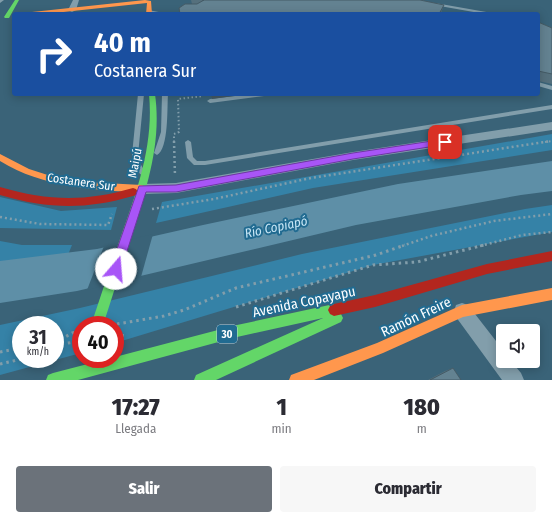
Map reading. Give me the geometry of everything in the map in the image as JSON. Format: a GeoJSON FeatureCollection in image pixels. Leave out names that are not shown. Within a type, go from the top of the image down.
{"type":"FeatureCollection","features":[{"type":"Feature","properties":{"kind":"main road"},"geometry":{"type":"LineString","coordinates":[[7,17],[17,0]]}},
{"type":"Feature","properties":{"kind":"main road"},"geometry":{"type":"LineString","coordinates":[[52,12],[134,1],[149,1],[149,12]]}},
{"type":"Feature","properties":{"kind":"main road","name":"Maipú"},"geometry":{"type":"LineString","coordinates":[[100,316],[144,184],[155,124],[153,96]]}},
{"type":"Feature","properties":{"kind":"main road","name":"Costanera Sur"},"geometry":{"type":"LineString","coordinates":[[0,157],[22,170],[66,182],[144,184]]}},
{"type":"Feature","properties":{"kind":"main road","name":"Costanera Sur"},"geometry":{"type":"LineString","coordinates":[[0,191],[29,198],[73,204],[96,202],[144,184]]}},
{"type":"Feature","properties":{"kind":"main road","name":"Avenida Copayapu"},"geometry":{"type":"LineString","coordinates":[[53,380],[80,376],[237,331],[375,301],[487,269],[552,256]]}},
{"type":"Feature","properties":{"kind":"main road","name":"Ramón Freire"},"geometry":{"type":"LineString","coordinates":[[296,380],[379,350],[462,311],[552,294]]}},
{"type":"Feature","properties":{"kind":"main road","name":"Avenida Copayapu"},"geometry":{"type":"LineString","coordinates":[[201,380],[375,301]]}},
{"type":"Feature","properties":{"kind":"street"},"geometry":{"type":"LineString","coordinates":[[72,10],[76,0]]}},
{"type":"Feature","properties":{"kind":"street","name":"Costanera Sur"},"geometry":{"type":"LineString","coordinates":[[144,184],[176,188],[353,156],[552,126]]}},
{"type":"Feature","properties":{"kind":"street"},"geometry":{"type":"LineString","coordinates":[[462,311],[514,380]]}},
{"type":"Feature","properties":{"kind":"lane"},"geometry":{"type":"LineString","coordinates":[[432,4],[480,12]]}},
{"type":"Feature","properties":{"kind":"lane"},"geometry":{"type":"LineString","coordinates":[[540,85],[552,88]]}},
{"type":"Feature","properties":{"kind":"lane"},"geometry":{"type":"LineString","coordinates":[[141,96],[135,155],[144,184]]}},
{"type":"Feature","properties":{"kind":"lane"},"geometry":{"type":"LineString","coordinates":[[144,184],[159,149],[164,132],[165,96]]}},
{"type":"Feature","properties":{"kind":"lane"},"geometry":{"type":"LineString","coordinates":[[210,101],[249,96]]}},
{"type":"Feature","properties":{"kind":"lane"},"geometry":{"type":"LineString","coordinates":[[188,142],[190,158],[196,162],[205,163],[552,107]]}},
{"type":"Feature","properties":{"kind":"path"},"geometry":{"type":"LineString","coordinates":[[178,99],[200,96]]}},
{"type":"Feature","properties":{"kind":"path"},"geometry":{"type":"LineString","coordinates":[[208,96],[210,101]]}},
{"type":"Feature","properties":{"kind":"path"},"geometry":{"type":"LineString","coordinates":[[106,216],[214,199],[311,178],[552,140]]}},
{"type":"Feature","properties":{"kind":"path"},"geometry":{"type":"LineString","coordinates":[[124,323],[164,316],[184,310],[236,288],[376,255],[431,236],[494,221],[552,214]]}},
{"type":"Feature","properties":{"kind":"path"},"geometry":{"type":"LineString","coordinates":[[233,308],[373,265],[417,262],[522,235],[552,232]]}},
{"type":"Feature","properties":{"kind":"path"},"geometry":{"type":"LineString","coordinates":[[124,335],[128,336]]}},
{"type":"Feature","properties":{"kind":"path"},"geometry":{"type":"LineString","coordinates":[[0,352],[12,350]]}},
{"type":"Feature","properties":{"kind":"path"},"geometry":{"type":"LineString","coordinates":[[0,364],[12,361]]}},
{"type":"Feature","properties":{"kind":"shaded area"},"geometry":{"type":"Polygon","coordinates":[[[552,134],[552,150],[313,188],[156,223],[162,202],[552,134]]]}},
{"type":"Feature","properties":{"kind":"shaded area"},"geometry":{"type":"Polygon","coordinates":[[[0,197],[61,211],[117,207],[111,230],[0,228],[0,197]]]}},
{"type":"Feature","properties":{"kind":"shaded area"},"geometry":{"type":"Polygon","coordinates":[[[552,205],[552,232],[373,265],[124,340],[124,316],[72,316],[72,355],[64,358],[64,316],[42,316],[80,308],[302,254],[525,209],[552,205]]]}},
{"type":"Feature","properties":{"kind":"shaded area"},"geometry":{"type":"Polygon","coordinates":[[[0,241],[22,245],[72,245],[52,294],[0,297],[0,241]]]}},
{"type":"Feature","properties":{"kind":"shaded area"},"geometry":{"type":"Polygon","coordinates":[[[12,322],[12,368],[26,368],[0,375],[0,325],[12,322]]]}},
{"type":"Feature","properties":{"kind":"water","name":"Río Copiapó"},"geometry":{"type":"Polygon","coordinates":[[[552,161],[552,191],[521,195],[356,225],[77,291],[0,303],[0,261],[97,249],[398,184],[552,161]]]}},
{"type":"Feature","properties":{"kind":"pier"},"geometry":{"type":"Polygon","coordinates":[[[153,234],[141,277],[87,290],[104,246],[153,234]]]}},
{"type":"Feature","properties":{"kind":"building"},"geometry":{"type":"Polygon","coordinates":[[[204,0],[420,0],[444,5],[440,12],[180,12],[179,8],[185,4],[197,4],[204,0]]]}},
{"type":"Feature","properties":{"kind":"building"},"geometry":{"type":"Polygon","coordinates":[[[540,23],[552,28],[552,74],[540,71],[540,23]]]}},
{"type":"Feature","properties":{"kind":"building"},"geometry":{"type":"Polygon","coordinates":[[[453,368],[461,380],[430,380],[453,368]]]}},
{"type":"Feature","properties":{"kind":"traffic: fast"},"geometry":{"type":"LineString","coordinates":[[7,17],[17,0]]}},
{"type":"Feature","properties":{"kind":"traffic: fast"},"geometry":{"type":"LineString","coordinates":[[100,316],[148,167],[154,129],[152,96]]}},
{"type":"Feature","properties":{"kind":"traffic: fast"},"geometry":{"type":"LineString","coordinates":[[53,380],[237,331],[334,310]]}},
{"type":"Feature","properties":{"kind":"traffic: fast"},"geometry":{"type":"LineString","coordinates":[[201,380],[337,318]]}},
{"type":"Feature","properties":{"kind":"traffic: slow"},"geometry":{"type":"LineString","coordinates":[[50,12],[149,1],[149,12]]}},
{"type":"Feature","properties":{"kind":"traffic: slow"},"geometry":{"type":"LineString","coordinates":[[0,157],[15,166],[43,178],[85,185],[142,189]]}},
{"type":"Feature","properties":{"kind":"traffic: slow"},"geometry":{"type":"LineString","coordinates":[[296,380],[379,349],[462,311],[552,294]]}},
{"type":"Feature","properties":{"kind":"traffic: jam"},"geometry":{"type":"LineString","coordinates":[[0,191],[34,200],[66,203],[99,201],[133,192]]}},
{"type":"Feature","properties":{"kind":"traffic: jam"},"geometry":{"type":"LineString","coordinates":[[334,310],[375,301],[487,269],[552,256]]}},
{"type":"Feature","properties":{"kind":"route"},"geometry":{"type":"LineString","coordinates":[[116,269],[142,189],[176,188],[353,156],[445,142]]}}]}
